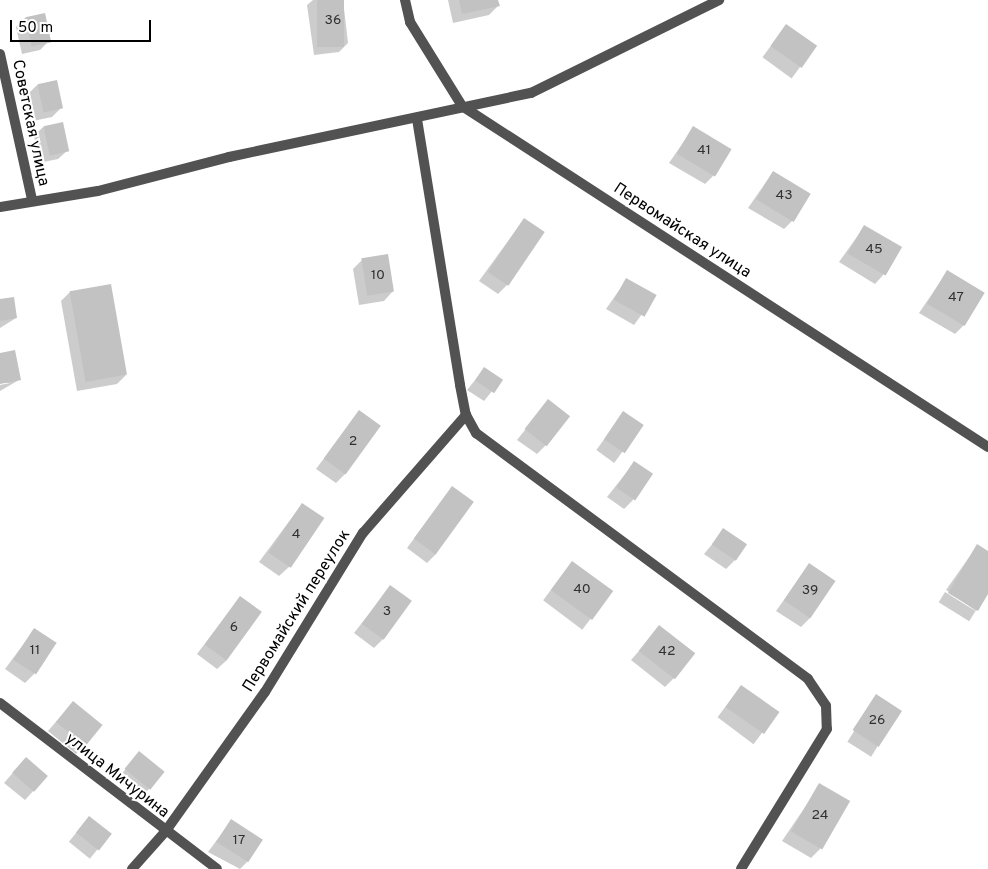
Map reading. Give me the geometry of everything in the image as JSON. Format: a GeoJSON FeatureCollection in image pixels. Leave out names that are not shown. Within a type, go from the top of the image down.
{"type":"FeatureCollection","features":[{"type":"Feature","properties":{"kind":"street","name":"Первомайская улица"},"geometry":{"type":"LineString","coordinates":[[405,0],[410,22],[462,106],[988,447]]}},
{"type":"Feature","properties":{"kind":"street"},"geometry":{"type":"LineString","coordinates":[[0,207],[32,199],[98,191],[230,157],[416,119],[462,106],[531,94],[719,0]]}},
{"type":"Feature","properties":{"kind":"street","name":"Советская улица"},"geometry":{"type":"LineString","coordinates":[[0,54],[32,199]]}},
{"type":"Feature","properties":{"kind":"street"},"geometry":{"type":"LineString","coordinates":[[416,119],[466,415],[476,433],[808,679],[826,706],[827,729],[741,869]]}},
{"type":"Feature","properties":{"kind":"street","name":"Первомайский переулок"},"geometry":{"type":"LineString","coordinates":[[132,869],[165,832],[265,692],[363,533],[466,415]]}},
{"type":"Feature","properties":{"kind":"street","name":"улица Мичурина"},"geometry":{"type":"LineString","coordinates":[[0,704],[165,832],[218,869]]}},
{"type":"Feature","properties":{"kind":"building"},"geometry":{"type":"Polygon","coordinates":[[[317,0],[344,0],[344,47],[317,47],[317,0]]]}},
{"type":"Feature","properties":{"kind":"building"},"geometry":{"type":"Polygon","coordinates":[[[459,0],[498,0],[500,6],[462,14],[459,0]]]}},
{"type":"Feature","properties":{"kind":"building"},"geometry":{"type":"Polygon","coordinates":[[[45,13],[51,42],[32,47],[25,17],[45,13]]]}},
{"type":"Feature","properties":{"kind":"building"},"geometry":{"type":"Polygon","coordinates":[[[786,24],[817,46],[802,68],[771,46],[786,24]]]}},
{"type":"Feature","properties":{"kind":"building"},"geometry":{"type":"Polygon","coordinates":[[[57,80],[63,108],[43,113],[37,84],[57,80]]]}},
{"type":"Feature","properties":{"kind":"building"},"geometry":{"type":"Polygon","coordinates":[[[63,122],[69,151],[50,156],[43,126],[63,122]]]}},
{"type":"Feature","properties":{"kind":"building"},"geometry":{"type":"Polygon","coordinates":[[[693,126],[732,149],[715,177],[677,153],[693,126]]]}},
{"type":"Feature","properties":{"kind":"building"},"geometry":{"type":"Polygon","coordinates":[[[773,171],[811,194],[794,222],[756,199],[773,171]]]}},
{"type":"Feature","properties":{"kind":"building"},"geometry":{"type":"Polygon","coordinates":[[[524,218],[545,232],[508,286],[488,272],[524,218]]]}},
{"type":"Feature","properties":{"kind":"building"},"geometry":{"type":"Polygon","coordinates":[[[864,225],[902,247],[886,276],[848,254],[864,225]]]}},
{"type":"Feature","properties":{"kind":"building"},"geometry":{"type":"Polygon","coordinates":[[[388,254],[394,292],[367,296],[361,258],[388,254]]]}},
{"type":"Feature","properties":{"kind":"building"},"geometry":{"type":"Polygon","coordinates":[[[947,270],[985,293],[965,326],[927,303],[947,270]]]}},
{"type":"Feature","properties":{"kind":"building"},"geometry":{"type":"Polygon","coordinates":[[[626,278],[657,295],[644,317],[614,300],[626,278]]]}},
{"type":"Feature","properties":{"kind":"building"},"geometry":{"type":"Polygon","coordinates":[[[111,284],[127,375],[86,382],[70,291],[111,284]]]}},
{"type":"Feature","properties":{"kind":"building"},"geometry":{"type":"Polygon","coordinates":[[[14,297],[17,318],[0,321],[0,299],[14,297]]]}},
{"type":"Feature","properties":{"kind":"building"},"geometry":{"type":"Polygon","coordinates":[[[15,350],[21,380],[0,384],[0,353],[15,350]]]}},
{"type":"Feature","properties":{"kind":"building"},"geometry":{"type":"Polygon","coordinates":[[[484,367],[503,380],[494,393],[475,380],[484,367]]]}},
{"type":"Feature","properties":{"kind":"building"},"geometry":{"type":"Polygon","coordinates":[[[548,399],[570,416],[547,446],[525,429],[548,399]]]}},
{"type":"Feature","properties":{"kind":"building"},"geometry":{"type":"Polygon","coordinates":[[[359,410],[381,426],[346,474],[324,459],[359,410]]]}},
{"type":"Feature","properties":{"kind":"building"},"geometry":{"type":"Polygon","coordinates":[[[623,411],[644,425],[625,453],[604,439],[623,411]]]}},
{"type":"Feature","properties":{"kind":"building"},"geometry":{"type":"Polygon","coordinates":[[[634,461],[653,474],[635,500],[616,488],[634,461]]]}},
{"type":"Feature","properties":{"kind":"building"},"geometry":{"type":"Polygon","coordinates":[[[452,486],[474,502],[436,554],[414,539],[452,486]]]}},
{"type":"Feature","properties":{"kind":"building"},"geometry":{"type":"Polygon","coordinates":[[[302,503],[324,518],[291,568],[268,553],[302,503]]]}},
{"type":"Feature","properties":{"kind":"building"},"geometry":{"type":"Polygon","coordinates":[[[723,528],[747,544],[736,561],[712,545],[723,528]]]}},
{"type":"Feature","properties":{"kind":"building"},"geometry":{"type":"Polygon","coordinates":[[[977,544],[988,551],[988,594],[978,611],[948,593],[977,544]]]}},
{"type":"Feature","properties":{"kind":"building"},"geometry":{"type":"Polygon","coordinates":[[[572,561],[613,591],[592,620],[551,590],[572,561]]]}},
{"type":"Feature","properties":{"kind":"building"},"geometry":{"type":"Polygon","coordinates":[[[809,563],[836,581],[810,618],[784,600],[809,563]]]}},
{"type":"Feature","properties":{"kind":"building"},"geometry":{"type":"Polygon","coordinates":[[[390,585],[412,601],[384,640],[362,624],[390,585]]]}},
{"type":"Feature","properties":{"kind":"building"},"geometry":{"type":"Polygon","coordinates":[[[240,596],[262,612],[227,660],[205,645],[240,596]]]}},
{"type":"Feature","properties":{"kind":"building"},"geometry":{"type":"Polygon","coordinates":[[[659,625],[695,653],[675,679],[639,651],[659,625]]]}},
{"type":"Feature","properties":{"kind":"building"},"geometry":{"type":"Polygon","coordinates":[[[34,628],[57,643],[36,675],[13,660],[34,628]]]}},
{"type":"Feature","properties":{"kind":"building"},"geometry":{"type":"Polygon","coordinates":[[[741,685],[780,712],[764,734],[726,707],[741,685]]]}},
{"type":"Feature","properties":{"kind":"building"},"geometry":{"type":"Polygon","coordinates":[[[876,694],[902,711],[879,747],[853,730],[876,694]]]}},
{"type":"Feature","properties":{"kind":"building"},"geometry":{"type":"Polygon","coordinates":[[[73,701],[103,725],[86,746],[56,722],[73,701]]]}},
{"type":"Feature","properties":{"kind":"building"},"geometry":{"type":"Polygon","coordinates":[[[139,751],[165,772],[150,790],[125,769],[139,751]]]}},
{"type":"Feature","properties":{"kind":"building"},"geometry":{"type":"Polygon","coordinates":[[[26,757],[48,776],[34,792],[12,773],[26,757]]]}},
{"type":"Feature","properties":{"kind":"building"},"geometry":{"type":"Polygon","coordinates":[[[819,783],[850,801],[822,849],[791,831],[819,783]]]}},
{"type":"Feature","properties":{"kind":"building"},"geometry":{"type":"Polygon","coordinates":[[[89,816],[112,834],[99,850],[76,833],[89,816]]]}},
{"type":"Feature","properties":{"kind":"building"},"geometry":{"type":"Polygon","coordinates":[[[231,819],[263,840],[248,862],[216,842],[231,819]]]}}]}
